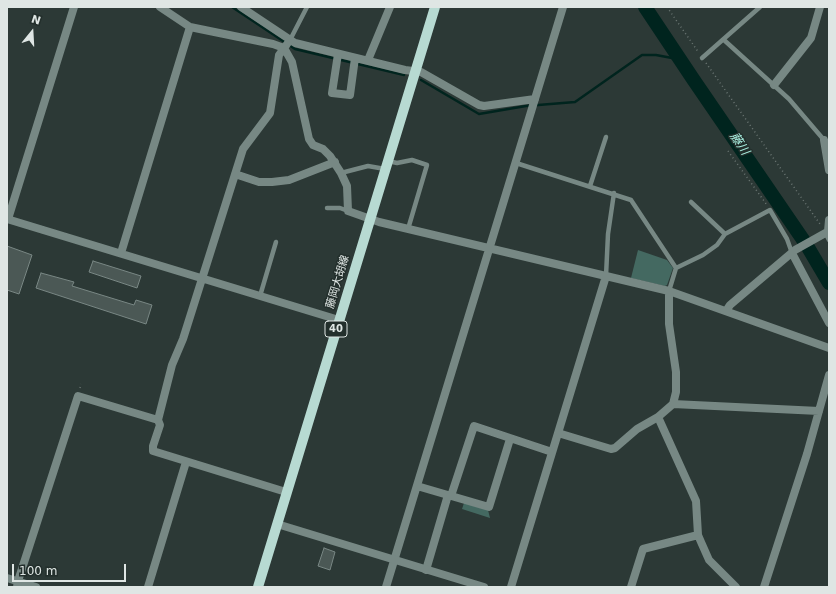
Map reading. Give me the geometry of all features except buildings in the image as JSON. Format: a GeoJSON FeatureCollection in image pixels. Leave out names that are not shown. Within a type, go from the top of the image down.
{"type":"FeatureCollection","features":[{"type":"Feature","properties":{"kind":"main road","name":"藤岡大胡線"},"geometry":{"type":"LineString","coordinates":[[258,587],[435,7]]}},
{"type":"Feature","properties":{"kind":"street"},"geometry":{"type":"LineString","coordinates":[[74,7],[8,219],[339,320]]}},
{"type":"Feature","properties":{"kind":"street"},"geometry":{"type":"LineString","coordinates":[[160,7],[190,27],[273,44],[300,45],[354,61],[368,60],[424,73],[484,106],[534,104]]}},
{"type":"Feature","properties":{"kind":"street"},"geometry":{"type":"LineString","coordinates":[[241,7],[287,44],[309,138],[313,145],[323,149],[335,162],[341,173],[347,186],[348,211],[370,220],[670,290],[829,348]]}},
{"type":"Feature","properties":{"kind":"street"},"geometry":{"type":"LineString","coordinates":[[368,60],[390,7]]}},
{"type":"Feature","properties":{"kind":"street"},"geometry":{"type":"LineString","coordinates":[[386,587],[563,7]]}},
{"type":"Feature","properties":{"kind":"street"},"geometry":{"type":"LineString","coordinates":[[774,85],[811,38],[820,7]]}},
{"type":"Feature","properties":{"kind":"street"},"geometry":{"type":"LineString","coordinates":[[121,253],[190,27]]}},
{"type":"Feature","properties":{"kind":"street"},"geometry":{"type":"LineString","coordinates":[[286,492],[153,451],[153,446],[160,425],[158,420],[172,365],[183,339],[243,149],[270,113],[279,55],[287,44]]}},
{"type":"Feature","properties":{"kind":"street"},"geometry":{"type":"LineString","coordinates":[[337,57],[332,93],[350,95],[354,61]]}},
{"type":"Feature","properties":{"kind":"street"},"geometry":{"type":"LineString","coordinates":[[826,141],[829,170]]}},
{"type":"Feature","properties":{"kind":"street"},"geometry":{"type":"LineString","coordinates":[[235,174],[259,182],[289,180],[335,162]]}},
{"type":"Feature","properties":{"kind":"street"},"geometry":{"type":"LineString","coordinates":[[726,311],[730,305],[794,252],[827,234],[829,220]]}},
{"type":"Feature","properties":{"kind":"street"},"geometry":{"type":"LineString","coordinates":[[794,252],[829,323]]}},
{"type":"Feature","properties":{"kind":"street"},"geometry":{"type":"LineString","coordinates":[[511,587],[606,276]]}},
{"type":"Feature","properties":{"kind":"street"},"geometry":{"type":"LineString","coordinates":[[558,433],[611,449],[615,448],[637,429],[658,417],[673,404],[676,392],[676,372],[669,324],[670,290]]}},
{"type":"Feature","properties":{"kind":"street"},"geometry":{"type":"LineString","coordinates":[[764,587],[807,454],[829,375]]}},
{"type":"Feature","properties":{"kind":"street"},"geometry":{"type":"LineString","coordinates":[[18,584],[78,396],[158,420]]}},
{"type":"Feature","properties":{"kind":"street"},"geometry":{"type":"LineString","coordinates":[[673,404],[819,410]]}},
{"type":"Feature","properties":{"kind":"street"},"geometry":{"type":"LineString","coordinates":[[658,417],[696,501],[698,535],[710,560],[736,587]]}},
{"type":"Feature","properties":{"kind":"street"},"geometry":{"type":"LineString","coordinates":[[426,570],[474,426],[552,452]]}},
{"type":"Feature","properties":{"kind":"street"},"geometry":{"type":"LineString","coordinates":[[417,486],[489,507],[510,439]]}},
{"type":"Feature","properties":{"kind":"street"},"geometry":{"type":"LineString","coordinates":[[148,587],[186,462]]}},
{"type":"Feature","properties":{"kind":"street"},"geometry":{"type":"LineString","coordinates":[[277,524],[484,587]]}},
{"type":"Feature","properties":{"kind":"street"},"geometry":{"type":"LineString","coordinates":[[631,587],[643,550],[698,535]]}},
{"type":"Feature","properties":{"kind":"street"},"geometry":{"type":"LineString","coordinates":[[7,578],[18,584],[36,587]]}},
{"type":"Feature","properties":{"kind":"lane"},"geometry":{"type":"LineString","coordinates":[[287,44],[307,7]]}},
{"type":"Feature","properties":{"kind":"lane"},"geometry":{"type":"LineString","coordinates":[[702,58],[760,7]]}},
{"type":"Feature","properties":{"kind":"lane"},"geometry":{"type":"LineString","coordinates":[[724,40],[774,85],[826,141]]}},
{"type":"Feature","properties":{"kind":"lane"},"geometry":{"type":"LineString","coordinates":[[590,186],[606,137]]}},
{"type":"Feature","properties":{"kind":"lane"},"geometry":{"type":"LineString","coordinates":[[341,173],[368,166],[387,165],[412,160],[427,165],[408,229]]}},
{"type":"Feature","properties":{"kind":"lane"},"geometry":{"type":"LineString","coordinates":[[516,163],[614,193],[631,200],[676,268],[670,290]]}},
{"type":"Feature","properties":{"kind":"lane"},"geometry":{"type":"LineString","coordinates":[[606,276],[608,234],[614,193]]}},
{"type":"Feature","properties":{"kind":"lane"},"geometry":{"type":"LineString","coordinates":[[691,202],[725,234]]}},
{"type":"Feature","properties":{"kind":"lane"},"geometry":{"type":"LineString","coordinates":[[327,208],[340,208],[348,211]]}},
{"type":"Feature","properties":{"kind":"lane"},"geometry":{"type":"LineString","coordinates":[[676,268],[704,255],[716,245],[725,234],[770,210],[794,252]]}},
{"type":"Feature","properties":{"kind":"lane"},"geometry":{"type":"LineString","coordinates":[[260,296],[276,242]]}},
{"type":"Feature","properties":{"kind":"path"},"geometry":{"type":"LineString","coordinates":[[667,7],[827,234]]}},
{"type":"Feature","properties":{"kind":"path"},"geometry":{"type":"LineString","coordinates":[[728,151],[770,210]]}},
{"type":"Feature","properties":{"kind":"green space"},"geometry":{"type":"Polygon","coordinates":[[[638,250],[667,260],[673,268],[667,285],[665,286],[631,278],[638,250]]]}},
{"type":"Feature","properties":{"kind":"green space"},"geometry":{"type":"Polygon","coordinates":[[[464,503],[488,510],[490,518],[462,509],[464,503]]]}},
{"type":"Feature","properties":{"kind":"waterway"},"geometry":{"type":"LineString","coordinates":[[232,7],[295,49],[404,75]]}},
{"type":"Feature","properties":{"kind":"waterway","name":"藤川"},"geometry":{"type":"LineString","coordinates":[[645,7],[806,244],[829,283]]}},
{"type":"Feature","properties":{"kind":"waterway"},"geometry":{"type":"LineString","coordinates":[[421,80],[479,114],[526,106],[575,102],[642,55],[656,55],[672,58],[683,65]]}}]}
